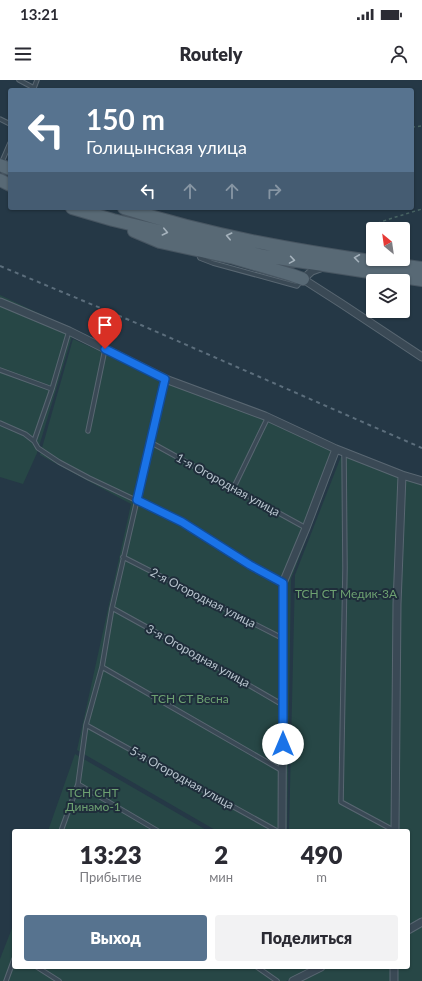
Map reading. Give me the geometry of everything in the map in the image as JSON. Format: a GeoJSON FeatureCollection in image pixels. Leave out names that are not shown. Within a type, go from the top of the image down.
{"type":"FeatureCollection","features":[{"type":"Feature","properties":{"kind":"main road"},"geometry":{"type":"LineString","coordinates":[[79,210],[113,220],[264,256],[422,280]]}},
{"type":"Feature","properties":{"kind":"main road"},"geometry":{"type":"LineString","coordinates":[[130,210],[199,229],[268,245],[422,268]]}},
{"type":"Feature","properties":{"kind":"main road"},"geometry":{"type":"LineString","coordinates":[[113,220],[123,227],[160,242],[234,258],[303,279]]}},
{"type":"Feature","properties":{"kind":"street"},"geometry":{"type":"LineString","coordinates":[[327,266],[312,271],[303,279],[422,357]]}},
{"type":"Feature","properties":{"kind":"street"},"geometry":{"type":"LineString","coordinates":[[0,302],[69,331],[165,379],[268,417],[336,449],[402,475],[422,481]]}},
{"type":"Feature","properties":{"kind":"street"},"geometry":{"type":"LineString","coordinates":[[282,829],[283,583],[336,449]]}},
{"type":"Feature","properties":{"kind":"street"},"geometry":{"type":"LineString","coordinates":[[395,829],[397,604],[402,475]]}},
{"type":"Feature","properties":{"kind":"street"},"geometry":{"type":"LineString","coordinates":[[410,929],[422,922]]}},
{"type":"Feature","properties":{"kind":"street"},"geometry":{"type":"LineString","coordinates":[[293,981],[317,969]]}},
{"type":"Feature","properties":{"kind":"street"},"geometry":{"type":"LineString","coordinates":[[394,969],[394,981]]}},
{"type":"Feature","properties":{"kind":"lane"},"geometry":{"type":"LineString","coordinates":[[19,80],[31,88]]}},
{"type":"Feature","properties":{"kind":"lane"},"geometry":{"type":"LineString","coordinates":[[4,167],[8,151]]}},
{"type":"Feature","properties":{"kind":"lane"},"geometry":{"type":"LineString","coordinates":[[34,441],[52,389],[69,331]]}},
{"type":"Feature","properties":{"kind":"lane"},"geometry":{"type":"LineString","coordinates":[[88,431],[105,349]]}},
{"type":"Feature","properties":{"kind":"lane"},"geometry":{"type":"LineString","coordinates":[[0,370],[52,389]]}},
{"type":"Feature","properties":{"kind":"lane"},"geometry":{"type":"LineString","coordinates":[[62,829],[78,784],[86,725],[102,667],[112,608],[123,557],[165,379]]}},
{"type":"Feature","properties":{"kind":"lane"},"geometry":{"type":"LineString","coordinates":[[234,487],[268,417]]}},
{"type":"Feature","properties":{"kind":"lane"},"geometry":{"type":"LineString","coordinates":[[0,424],[25,434],[34,441],[38,448],[59,462],[96,482],[182,522],[250,565],[283,583]]}},
{"type":"Feature","properties":{"kind":"lane","name":"1-я Огородная улица"},"geometry":{"type":"LineString","coordinates":[[150,442],[306,528]]}},
{"type":"Feature","properties":{"kind":"lane"},"geometry":{"type":"LineString","coordinates":[[344,452],[345,568],[341,802],[391,829]]}},
{"type":"Feature","properties":{"kind":"lane","name":"2-я Огородная улица"},"geometry":{"type":"LineString","coordinates":[[123,557],[283,639]]}},
{"type":"Feature","properties":{"kind":"lane","name":"3-я Огородная улица"},"geometry":{"type":"LineString","coordinates":[[112,608],[283,705]]}},
{"type":"Feature","properties":{"kind":"lane"},"geometry":{"type":"LineString","coordinates":[[102,667],[283,771]]}},
{"type":"Feature","properties":{"kind":"lane","name":"5-я Огородная улица"},"geometry":{"type":"LineString","coordinates":[[86,725],[273,829]]}},
{"type":"Feature","properties":{"kind":"lane"},"geometry":{"type":"LineString","coordinates":[[78,784],[155,829]]}},
{"type":"Feature","properties":{"kind":"lane"},"geometry":{"type":"LineString","coordinates":[[6,981],[12,964]]}},
{"type":"Feature","properties":{"kind":"lane"},"geometry":{"type":"LineString","coordinates":[[40,969],[59,981]]}},
{"type":"Feature","properties":{"kind":"lane"},"geometry":{"type":"LineString","coordinates":[[260,969],[277,981]]}},
{"type":"Feature","properties":{"kind":"path"},"geometry":{"type":"LineString","coordinates":[[381,222],[422,209]]}},
{"type":"Feature","properties":{"kind":"green space"},"geometry":{"type":"Polygon","coordinates":[[[0,295],[74,330],[37,453],[23,484],[0,477],[0,295]]]}},
{"type":"Feature","properties":{"kind":"green space","name":"ТСН СТ Весна"},"geometry":{"type":"Polygon","coordinates":[[[73,339],[172,384],[272,422],[339,453],[291,579],[287,829],[214,829],[77,750],[131,504],[40,455],[73,339]]]}},
{"type":"Feature","properties":{"kind":"green space","name":"ТСН СТ Медик-3А"},"geometry":{"type":"Polygon","coordinates":[[[344,449],[401,472],[391,829],[289,829],[295,575],[344,449]]]}},
{"type":"Feature","properties":{"kind":"green space"},"geometry":{"type":"Polygon","coordinates":[[[406,472],[422,477],[422,918],[410,924],[410,829],[398,829],[400,602],[406,472]]]}},
{"type":"Feature","properties":{"kind":"green space","name":"ТСН СНТ Динамо-1"},"geometry":{"type":"Polygon","coordinates":[[[75,754],[205,829],[49,829],[75,754]]]}},
{"type":"Feature","properties":{"kind":"green space"},"geometry":{"type":"Polygon","coordinates":[[[422,927],[422,981],[301,981],[324,969],[410,969],[410,933],[422,927]]]}},
{"type":"Feature","properties":{"kind":"green space"},"geometry":{"type":"Polygon","coordinates":[[[12,928],[12,969],[310,969],[286,981],[0,981],[0,959],[12,928]]]}},
{"type":"Feature","properties":{"kind":"railway"},"geometry":{"type":"LineString","coordinates":[[0,266],[141,325],[422,448]]}},
{"type":"Feature","properties":{"kind":"route"},"geometry":{"type":"LineString","coordinates":[[105,349],[165,379],[137,500],[182,522],[250,565],[283,583],[283,744]]}}]}
